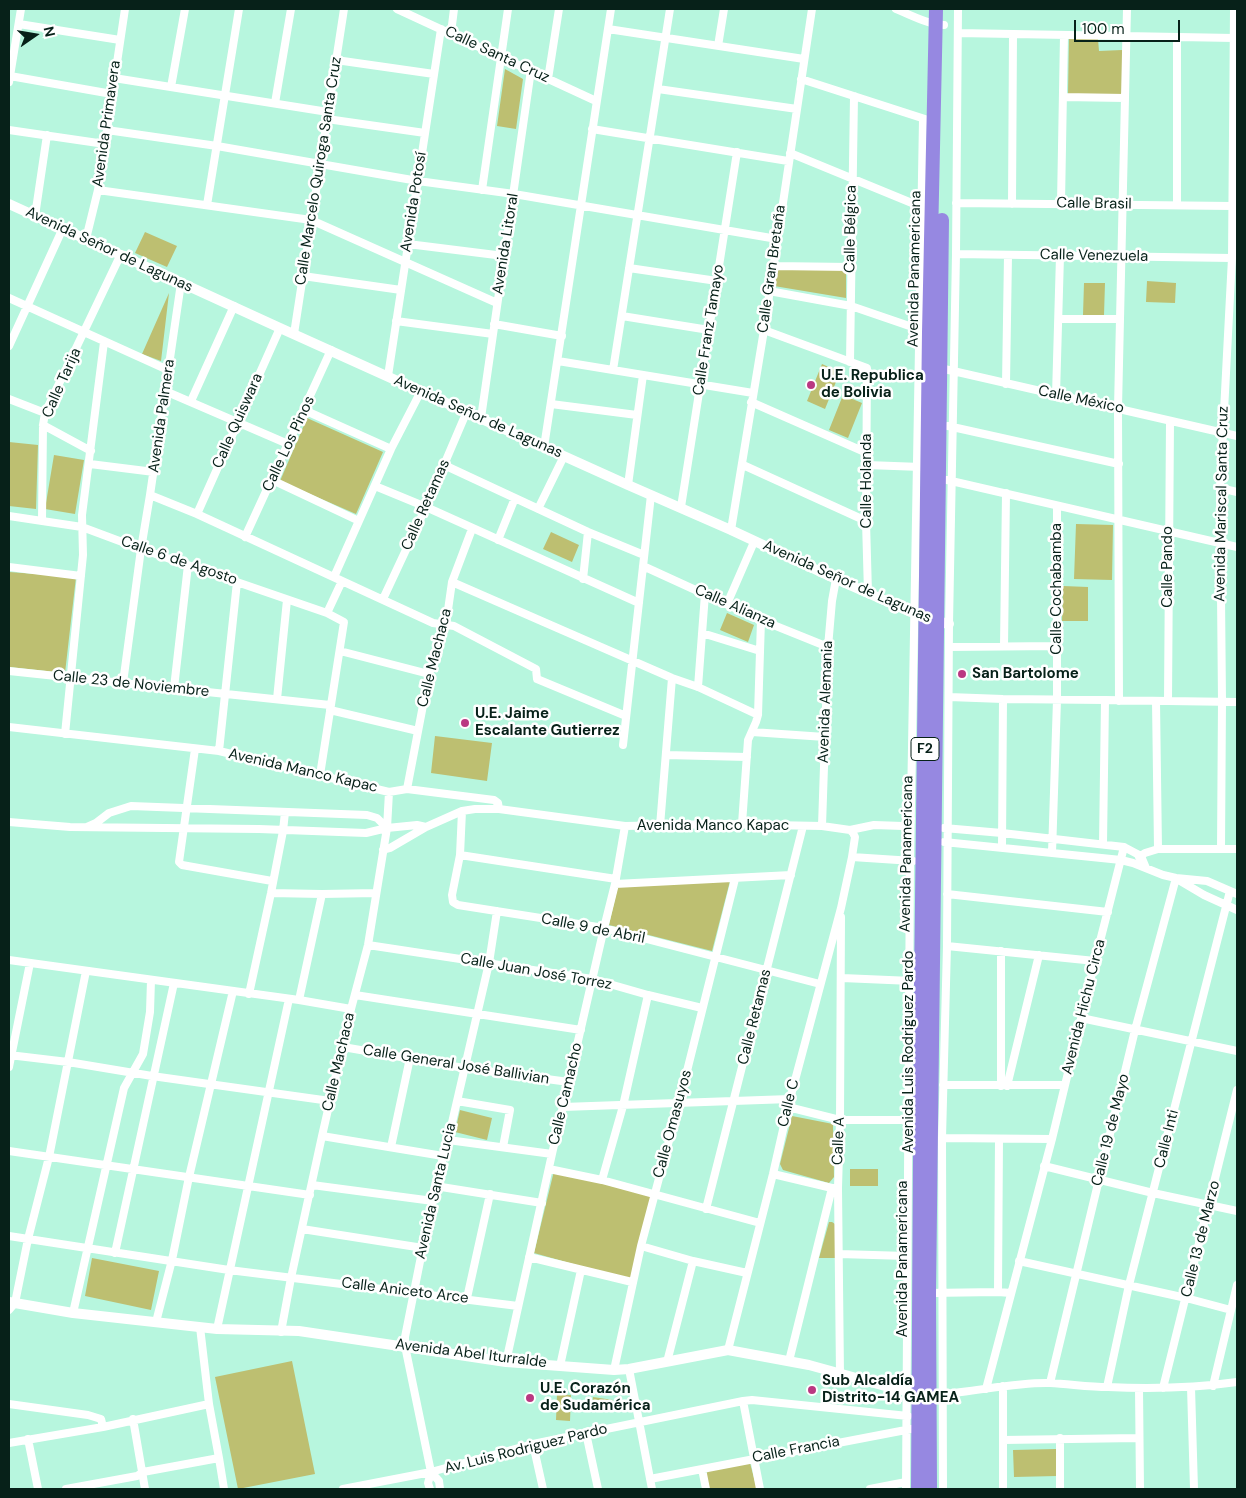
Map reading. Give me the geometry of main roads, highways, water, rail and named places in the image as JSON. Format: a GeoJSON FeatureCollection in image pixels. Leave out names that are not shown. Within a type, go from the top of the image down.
{"type":"FeatureCollection","features":[{"type":"Feature","properties":{"kind":"highway","name":"Avenida Panamericana"},"geometry":{"type":"LineString","coordinates":[[932,620],[945,480],[947,370],[940,24],[936,9]]}},
{"type":"Feature","properties":{"kind":"highway","name":"Avenida Panamericana"},"geometry":{"type":"LineString","coordinates":[[918,1489],[915,1424],[918,1393],[936,1293],[935,834],[932,620],[922,467],[929,120],[940,24],[944,9]]}},
{"type":"Feature","properties":{"kind":"highway","name":"Avenida Panamericana"},"geometry":{"type":"LineString","coordinates":[[918,1393],[916,862],[935,834]]}},
{"type":"Feature","properties":{"kind":"highway","name":"Avenida Panamericana"},"geometry":{"type":"LineString","coordinates":[[915,1424],[930,1489]]}},
{"type":"Feature","properties":{"kind":"place","name":"U.E. Republica de Bolivia"},"geometry":{"type":"Point","coordinates":[811,385]}},
{"type":"Feature","properties":{"kind":"place","name":"San Bartolome"},"geometry":{"type":"Point","coordinates":[962,674]}},
{"type":"Feature","properties":{"kind":"place","name":"U.E. Jaime Escalante Gutierrez"},"geometry":{"type":"Point","coordinates":[465,723]}},
{"type":"Feature","properties":{"kind":"place","name":"Sub Alcaldía Distrito-14 GAMEA"},"geometry":{"type":"Point","coordinates":[812,1390]}},
{"type":"Feature","properties":{"kind":"place","name":"U.E. Corazón de Sudamérica"},"geometry":{"type":"Point","coordinates":[530,1398]}}]}
